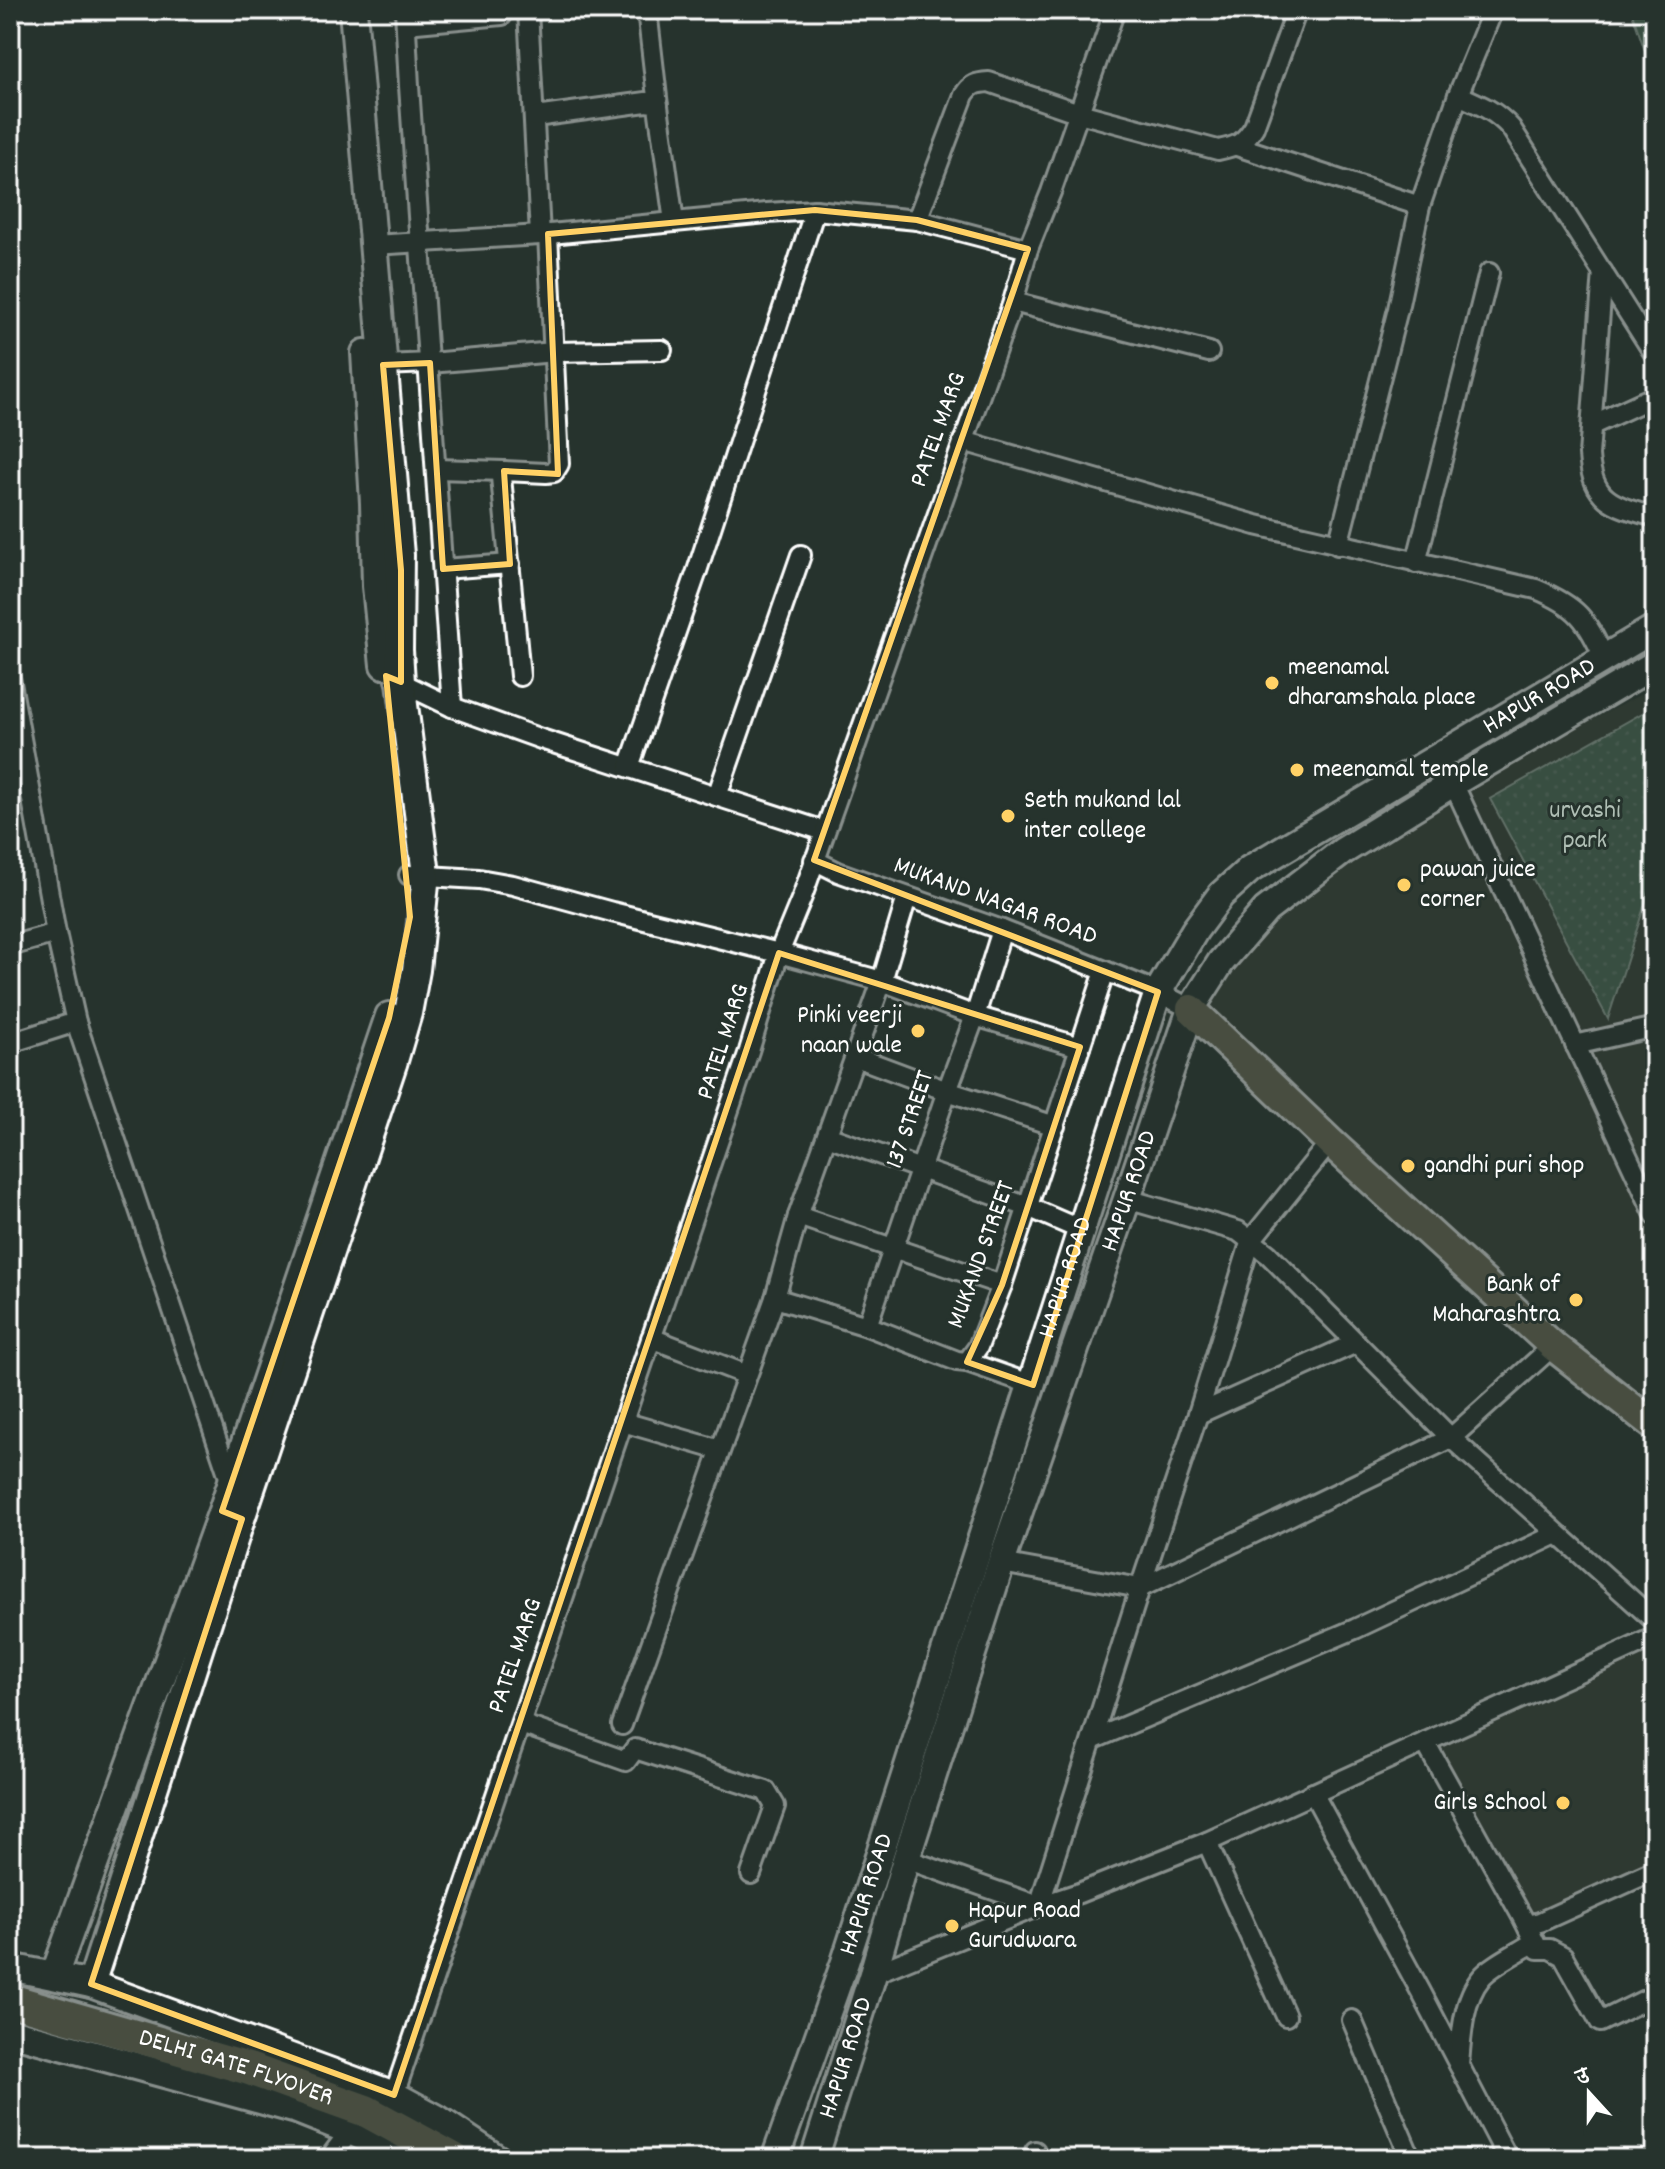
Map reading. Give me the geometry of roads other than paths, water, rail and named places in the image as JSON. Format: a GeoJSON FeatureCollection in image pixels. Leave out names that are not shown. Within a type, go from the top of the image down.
{"type":"FeatureCollection","features":[{"type":"Feature","properties":{"kind":"highway","name":"DELHI GATE FLYOVER"},"geometry":{"type":"LineString","coordinates":[[10,2000],[249,2069],[366,2111],[454,2159]]}},
{"type":"Feature","properties":{"kind":"main road"},"geometry":{"type":"LineString","coordinates":[[54,1976],[330,1258],[408,1013],[416,970],[417,874],[393,679],[376,586],[361,263],[339,10]]}},
{"type":"Feature","properties":{"kind":"main road"},"geometry":{"type":"LineString","coordinates":[[353,10],[400,555],[399,650],[393,679]]}},
{"type":"Feature","properties":{"kind":"main road","name":"HAPUR ROAD"},"geometry":{"type":"LineString","coordinates":[[775,2159],[845,1962],[1158,992],[1195,930],[1221,895],[1250,869],[1655,628]]}},
{"type":"Feature","properties":{"kind":"main road","name":"HAPUR ROAD"},"geometry":{"type":"LineString","coordinates":[[814,2159],[1001,1563],[1191,1009],[1221,962],[1266,910],[1343,851],[1655,664]]}},
{"type":"Feature","properties":{"kind":"main road"},"geometry":{"type":"LineString","coordinates":[[91,1984],[232,1515],[231,1483],[389,1018],[407,942],[417,874]]}},
{"type":"Feature","properties":{"kind":"main road"},"geometry":{"type":"LineString","coordinates":[[1191,1009],[1330,1142],[1553,1346],[1655,1426]]}},
{"type":"Feature","properties":{"kind":"main road"},"geometry":{"type":"LineString","coordinates":[[10,1967],[91,1984],[394,2095],[438,2119],[498,2159]]}},
{"type":"Feature","properties":{"kind":"main road"},"geometry":{"type":"LineString","coordinates":[[10,2032],[297,2110],[411,2159]]}},
{"type":"Feature","properties":{"kind":"street"},"geometry":{"type":"LineString","coordinates":[[436,469],[546,473],[557,469],[554,352],[528,10]]}},
{"type":"Feature","properties":{"kind":"street"},"geometry":{"type":"LineString","coordinates":[[647,10],[674,222]]}},
{"type":"Feature","properties":{"kind":"street","name":"PATEL MARG"},"geometry":{"type":"LineString","coordinates":[[394,2095],[749,1051],[779,953],[1115,10]]}},
{"type":"Feature","properties":{"kind":"street"},"geometry":{"type":"LineString","coordinates":[[917,220],[970,86],[989,82],[1079,113],[1218,150],[1237,146],[1247,139],[1254,127],[1297,10]]}},
{"type":"Feature","properties":{"kind":"street"},"geometry":{"type":"LineString","coordinates":[[1338,545],[1398,309],[1420,206],[1458,95],[1493,10]]}},
{"type":"Feature","properties":{"kind":"street"},"geometry":{"type":"LineString","coordinates":[[452,707],[406,17],[502,15]]}},
{"type":"Feature","properties":{"kind":"street"},"geometry":{"type":"LineString","coordinates":[[1458,95],[1489,109],[1511,128],[1655,355]]}},
{"type":"Feature","properties":{"kind":"street"},"geometry":{"type":"LineString","coordinates":[[535,117],[646,102],[658,106]]}},
{"type":"Feature","properties":{"kind":"street"},"geometry":{"type":"LineString","coordinates":[[1237,146],[1420,206]]}},
{"type":"Feature","properties":{"kind":"street"},"geometry":{"type":"LineString","coordinates":[[373,245],[544,234],[815,210],[917,220],[1028,249]]}},
{"type":"Feature","properties":{"kind":"street"},"geometry":{"type":"LineString","coordinates":[[629,767],[697,571],[815,210]]}},
{"type":"Feature","properties":{"kind":"street"},"geometry":{"type":"LineString","coordinates":[[1603,272],[1590,473],[1598,492],[1612,503],[1655,517]]}},
{"type":"Feature","properties":{"kind":"street"},"geometry":{"type":"LineString","coordinates":[[1416,563],[1489,273]]}},
{"type":"Feature","properties":{"kind":"street"},"geometry":{"type":"LineString","coordinates":[[1013,302],[1209,352]]}},
{"type":"Feature","properties":{"kind":"street"},"geometry":{"type":"LineString","coordinates":[[383,365],[554,352],[662,350]]}},
{"type":"Feature","properties":{"kind":"street"},"geometry":{"type":"LineString","coordinates":[[1592,425],[1655,396]]}},
{"type":"Feature","properties":{"kind":"street"},"geometry":{"type":"LineString","coordinates":[[963,441],[1256,525],[1536,589],[1576,610],[1589,626],[1605,659]]}},
{"type":"Feature","properties":{"kind":"street"},"geometry":{"type":"LineString","coordinates":[[504,471],[501,483],[520,676]]}},
{"type":"Feature","properties":{"kind":"street"},"geometry":{"type":"LineString","coordinates":[[717,796],[801,555]]}},
{"type":"Feature","properties":{"kind":"street"},"geometry":{"type":"LineString","coordinates":[[443,569],[510,564]]}},
{"type":"Feature","properties":{"kind":"street"},"geometry":{"type":"LineString","coordinates":[[10,677],[56,933],[76,1022],[231,1483]]}},
{"type":"Feature","properties":{"kind":"street"},"geometry":{"type":"LineString","coordinates":[[393,679],[452,707],[541,739],[824,831]]}},
{"type":"Feature","properties":{"kind":"street"},"geometry":{"type":"LineString","coordinates":[[1453,783],[1655,1215]]}},
{"type":"Feature","properties":{"kind":"street","name":"MUKAND NAGAR ROAD"},"geometry":{"type":"LineString","coordinates":[[814,860],[838,872],[1002,930],[1158,992],[1191,1009]]}},
{"type":"Feature","properties":{"kind":"street"},"geometry":{"type":"LineString","coordinates":[[417,874],[513,885],[779,953],[882,981],[975,1016],[1080,1047]]}},
{"type":"Feature","properties":{"kind":"street"},"geometry":{"type":"LineString","coordinates":[[622,1725],[775,1298],[798,1216],[882,981],[907,897]]}},
{"type":"Feature","properties":{"kind":"street","name":"137 STREET"},"geometry":{"type":"LineString","coordinates":[[867,1326],[1002,930]]}},
{"type":"Feature","properties":{"kind":"street"},"geometry":{"type":"LineString","coordinates":[[10,946],[56,933]]}},
{"type":"Feature","properties":{"kind":"street","name":"MUKAND STREET"},"geometry":{"type":"LineString","coordinates":[[775,1298],[867,1326],[957,1361],[967,1362],[978,1347],[1002,1285],[1105,971]]}},
{"type":"Feature","properties":{"kind":"street"},"geometry":{"type":"LineString","coordinates":[[10,1043],[76,1022]]}},
{"type":"Feature","properties":{"kind":"street"},"geometry":{"type":"LineString","coordinates":[[1575,1045],[1655,1027]]}},
{"type":"Feature","properties":{"kind":"street"},"geometry":{"type":"LineString","coordinates":[[856,1057],[1055,1126]]}},
{"type":"Feature","properties":{"kind":"street"},"geometry":{"type":"LineString","coordinates":[[827,1136],[1028,1207],[1081,1230]]}},
{"type":"Feature","properties":{"kind":"street"},"geometry":{"type":"LineString","coordinates":[[1039,1906],[1251,1240],[1330,1142]]}},
{"type":"Feature","properties":{"kind":"street"},"geometry":{"type":"LineString","coordinates":[[1127,1199],[1238,1231],[1251,1240],[1451,1438],[1655,1621]]}},
{"type":"Feature","properties":{"kind":"street"},"geometry":{"type":"LineString","coordinates":[[798,1216],[1002,1285]]}},
{"type":"Feature","properties":{"kind":"street"},"geometry":{"type":"LineString","coordinates":[[651,1338],[747,1375]]}},
{"type":"Feature","properties":{"kind":"street"},"geometry":{"type":"LineString","coordinates":[[1198,1414],[1356,1343]]}},
{"type":"Feature","properties":{"kind":"street"},"geometry":{"type":"LineString","coordinates":[[1001,1563],[1140,1588],[1451,1438],[1553,1346]]}},
{"type":"Feature","properties":{"kind":"street"},"geometry":{"type":"LineString","coordinates":[[967,1362],[1033,1385]]}},
{"type":"Feature","properties":{"kind":"street"},"geometry":{"type":"LineString","coordinates":[[623,1422],[720,1450]]}},
{"type":"Feature","properties":{"kind":"street"},"geometry":{"type":"LineString","coordinates":[[1092,1740],[1355,1629],[1557,1534]]}},
{"type":"Feature","properties":{"kind":"street"},"geometry":{"type":"LineString","coordinates":[[873,1974],[1207,1842],[1655,1637]]}},
{"type":"Feature","properties":{"kind":"street"},"geometry":{"type":"LineString","coordinates":[[521,1724],[626,1761],[635,1749],[766,1791],[775,1806],[751,1874]]}},
{"type":"Feature","properties":{"kind":"street"},"geometry":{"type":"LineString","coordinates":[[1425,1742],[1538,1949],[1550,1949],[1563,1956],[1600,2022],[1655,1995]]}},
{"type":"Feature","properties":{"kind":"street"},"geometry":{"type":"LineString","coordinates":[[1313,1793],[1508,2159]]}},
{"type":"Feature","properties":{"kind":"street"},"geometry":{"type":"LineString","coordinates":[[1207,1842],[1286,2016]]}},
{"type":"Feature","properties":{"kind":"street"},"geometry":{"type":"LineString","coordinates":[[906,1859],[1039,1906]]}},
{"type":"Feature","properties":{"kind":"street"},"geometry":{"type":"LineString","coordinates":[[1525,1922],[1540,1922],[1655,1870]]}},
{"type":"Feature","properties":{"kind":"street"},"geometry":{"type":"LineString","coordinates":[[1459,2065],[1461,2030],[1474,1989],[1482,1975],[1534,1942]]}},
{"type":"Feature","properties":{"kind":"street"},"geometry":{"type":"LineString","coordinates":[[1352,2020],[1411,2159]]}},
{"type":"Feature","properties":{"kind":"street"},"geometry":{"type":"LineString","coordinates":[[329,2159],[350,2131]]}},
{"type":"Feature","properties":{"kind":"place","name":"meenamal dharamshala place"},"geometry":{"type":"Point","coordinates":[1272,683]}},
{"type":"Feature","properties":{"kind":"place","name":"meenamal temple"},"geometry":{"type":"Point","coordinates":[1297,770]}},
{"type":"Feature","properties":{"kind":"place","name":"Seth mukand lal inter college"},"geometry":{"type":"Point","coordinates":[1008,816]}},
{"type":"Feature","properties":{"kind":"place","name":"pawan juice corner"},"geometry":{"type":"Point","coordinates":[1404,885]}},
{"type":"Feature","properties":{"kind":"place","name":"Pinki veerji naan wale"},"geometry":{"type":"Point","coordinates":[918,1031]}},
{"type":"Feature","properties":{"kind":"place","name":"gandhi puri shop"},"geometry":{"type":"Point","coordinates":[1408,1166]}},
{"type":"Feature","properties":{"kind":"place","name":"Bank of Maharashtra"},"geometry":{"type":"Point","coordinates":[1576,1300]}},
{"type":"Feature","properties":{"kind":"place","name":"Girls School"},"geometry":{"type":"Point","coordinates":[1563,1803]}},
{"type":"Feature","properties":{"kind":"place","name":"Hapur Road Gurudwara"},"geometry":{"type":"Point","coordinates":[952,1926]}},
{"type":"Feature","properties":{"kind":"park label","name":"urvashi park"},"geometry":{"type":"Point","coordinates":[1585,826]}}]}
